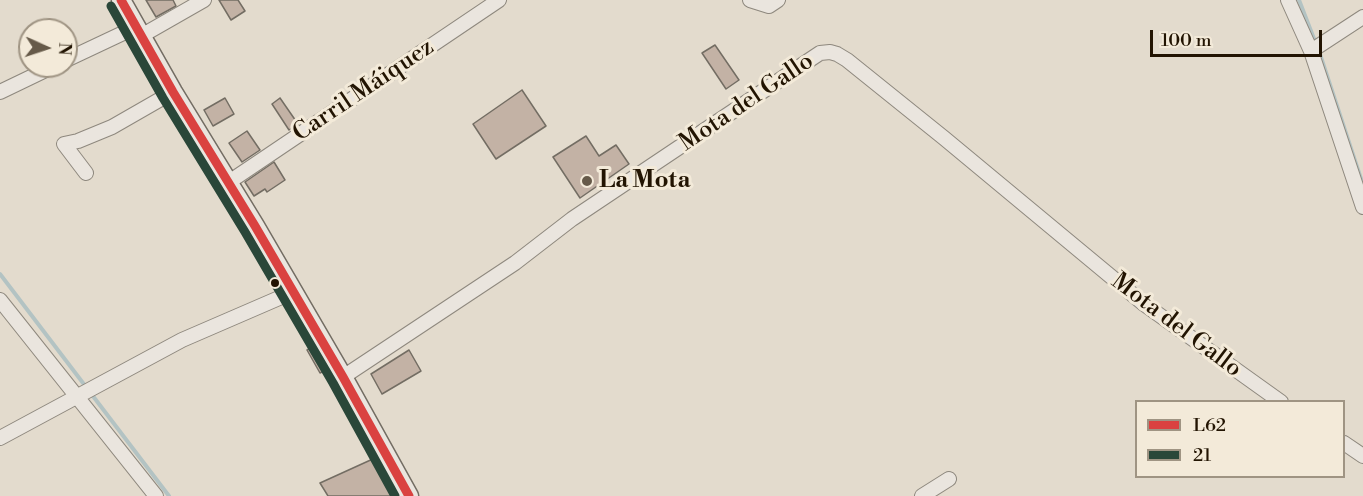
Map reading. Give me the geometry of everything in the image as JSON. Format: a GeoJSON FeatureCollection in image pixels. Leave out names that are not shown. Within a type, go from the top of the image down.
{"type":"FeatureCollection","features":[{"type":"Feature","properties":{"kind":"main road"},"geometry":{"type":"LineString","coordinates":[[121,0],[173,92],[229,182],[343,377],[409,496]]}},
{"type":"Feature","properties":{"kind":"street"},"geometry":{"type":"LineString","coordinates":[[78,55],[139,31],[204,0]]}},
{"type":"Feature","properties":{"kind":"street","name":"Carril Máiquez"},"geometry":{"type":"LineString","coordinates":[[229,182],[499,0]]}},
{"type":"Feature","properties":{"kind":"street"},"geometry":{"type":"LineString","coordinates":[[750,0],[769,6],[778,0]]}},
{"type":"Feature","properties":{"kind":"street"},"geometry":{"type":"LineString","coordinates":[[1288,0],[1315,48],[1363,207]]}},
{"type":"Feature","properties":{"kind":"street"},"geometry":{"type":"LineString","coordinates":[[1315,48],[1363,17]]}},
{"type":"Feature","properties":{"kind":"street","name":"Mota del Gallo"},"geometry":{"type":"LineString","coordinates":[[343,377],[515,263],[582,213],[811,59],[820,53],[830,52],[847,60],[1144,304],[1278,400]]}},
{"type":"Feature","properties":{"kind":"street"},"geometry":{"type":"LineString","coordinates":[[0,92],[29,78]]}},
{"type":"Feature","properties":{"kind":"street"},"geometry":{"type":"LineString","coordinates":[[86,173],[64,144],[78,141],[112,127],[173,92]]}},
{"type":"Feature","properties":{"kind":"street"},"geometry":{"type":"LineString","coordinates":[[0,438],[182,340],[293,292]]}},
{"type":"Feature","properties":{"kind":"street"},"geometry":{"type":"LineString","coordinates":[[0,300],[156,496]]}},
{"type":"Feature","properties":{"kind":"street"},"geometry":{"type":"LineString","coordinates":[[1345,444],[1363,456]]}},
{"type":"Feature","properties":{"kind":"street"},"geometry":{"type":"LineString","coordinates":[[922,496],[949,479]]}},
{"type":"Feature","properties":{"kind":"building"},"geometry":{"type":"Polygon","coordinates":[[[146,0],[173,0],[176,6],[156,17],[146,0]]]}},
{"type":"Feature","properties":{"kind":"building"},"geometry":{"type":"Polygon","coordinates":[[[219,0],[238,0],[245,11],[231,20],[219,0]]]}},
{"type":"Feature","properties":{"kind":"building"},"geometry":{"type":"Polygon","coordinates":[[[715,45],[739,80],[726,89],[702,53],[715,45]]]}},
{"type":"Feature","properties":{"kind":"building"},"geometry":{"type":"Polygon","coordinates":[[[522,90],[546,126],[496,159],[473,124],[522,90]]]}},
{"type":"Feature","properties":{"kind":"building"},"geometry":{"type":"Polygon","coordinates":[[[225,98],[234,114],[213,126],[204,110],[225,98]]]}},
{"type":"Feature","properties":{"kind":"building"},"geometry":{"type":"Polygon","coordinates":[[[280,98],[298,124],[289,130],[272,104],[280,98]]]}},
{"type":"Feature","properties":{"kind":"building"},"geometry":{"type":"Polygon","coordinates":[[[247,131],[260,150],[242,162],[229,143],[247,131]]]}},
{"type":"Feature","properties":{"kind":"building","name":"La Mota"},"geometry":{"type":"Polygon","coordinates":[[[586,136],[599,156],[616,145],[629,164],[580,198],[553,157],[586,136]]]}},
{"type":"Feature","properties":{"kind":"building"},"geometry":{"type":"Polygon","coordinates":[[[274,162],[285,180],[267,192],[265,189],[254,196],[245,182],[274,162]]]}},
{"type":"Feature","properties":{"kind":"building"},"geometry":{"type":"Polygon","coordinates":[[[313,347],[326,370],[320,373],[307,350],[313,347]]]}},
{"type":"Feature","properties":{"kind":"building"},"geometry":{"type":"Polygon","coordinates":[[[409,350],[421,371],[382,394],[371,374],[409,350]]]}},
{"type":"Feature","properties":{"kind":"building"},"geometry":{"type":"Polygon","coordinates":[[[375,458],[396,496],[328,496],[320,483],[375,458]]]}},
{"type":"Feature","properties":{"kind":"waterway"},"geometry":{"type":"LineString","coordinates":[[1299,0],[1316,44]]}},
{"type":"Feature","properties":{"kind":"waterway"},"geometry":{"type":"LineString","coordinates":[[1319,51],[1363,185]]}},
{"type":"Feature","properties":{"kind":"waterway"},"geometry":{"type":"LineString","coordinates":[[0,274],[169,496]]}},
{"type":"Feature","properties":{"kind":"transit line","name":"L62"},"geometry":{"type":"LineString","coordinates":[[121,0],[173,92],[343,377],[409,496]]}},
{"type":"Feature","properties":{"kind":"transit line","name":"21"},"geometry":{"type":"LineString","coordinates":[[111,6],[163,98],[333,383],[395,496]]}},
{"type":"Feature","properties":{"kind":"place","name":"La Mota"},"geometry":{"type":"Point","coordinates":[587,181]}}]}
